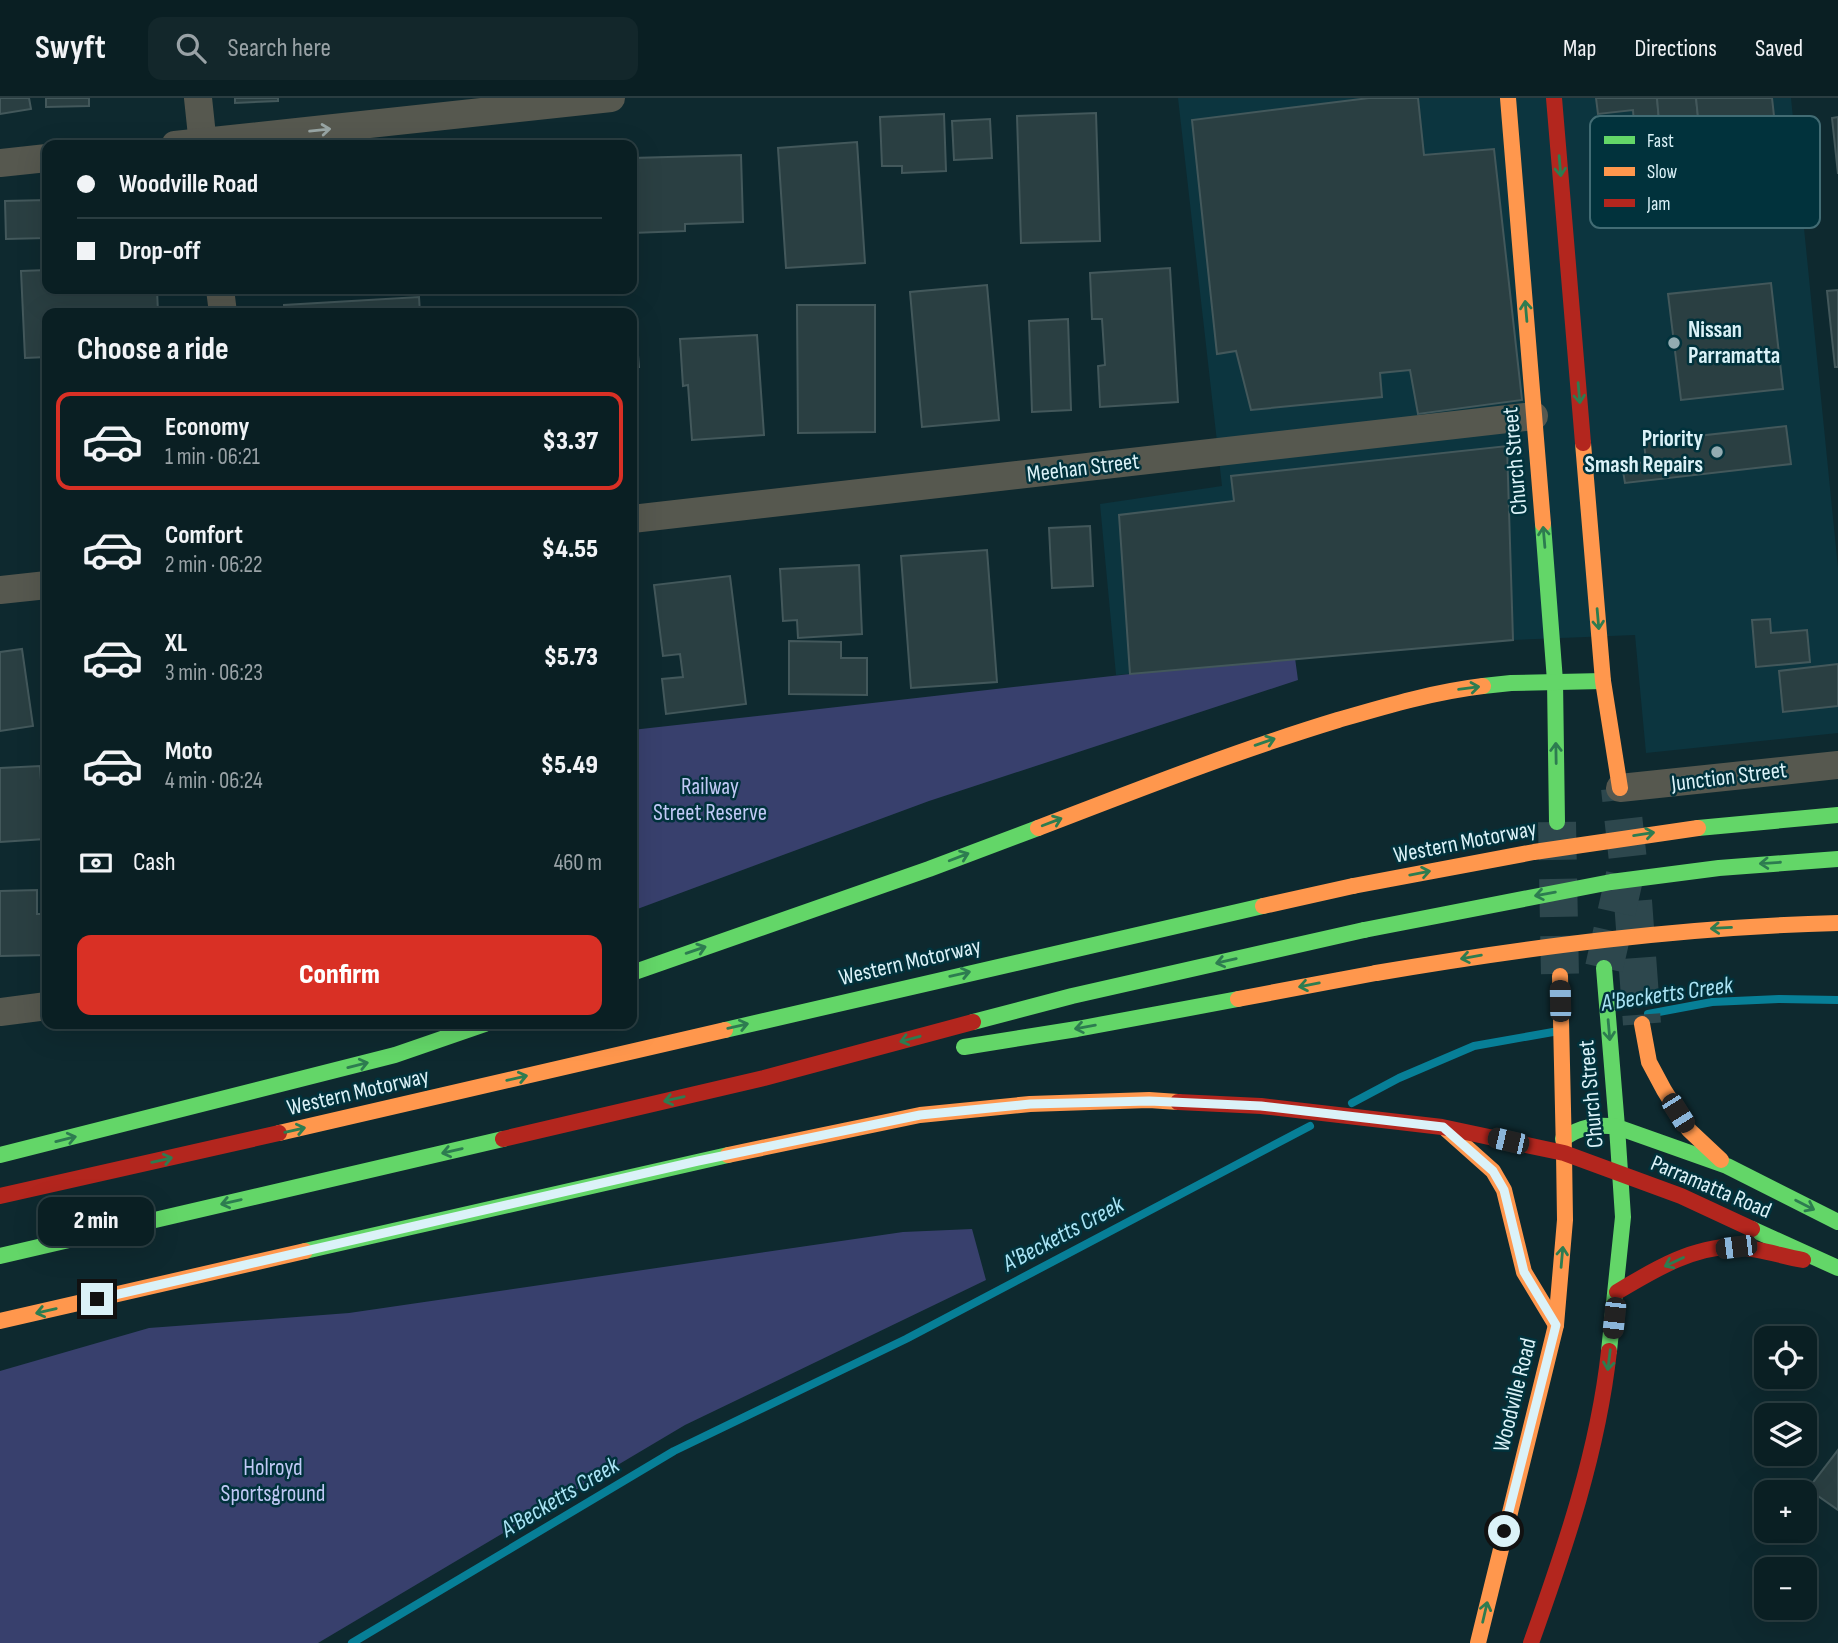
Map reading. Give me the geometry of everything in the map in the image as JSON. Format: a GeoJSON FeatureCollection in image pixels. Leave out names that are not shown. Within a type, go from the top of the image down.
{"type":"FeatureCollection","features":[{"type":"Feature","properties":{"kind":"main road","name":"Church Street"},"geometry":{"type":"LineString","coordinates":[[1508,98],[1555,681],[1558,821]]}},
{"type":"Feature","properties":{"kind":"main road"},"geometry":{"type":"LineString","coordinates":[[1554,98],[1603,681],[1620,788]]}},
{"type":"Feature","properties":{"kind":"main road"},"geometry":{"type":"LineString","coordinates":[[637,970],[929,869],[1268,741],[1402,701],[1453,690],[1511,683],[1603,681]]}},
{"type":"Feature","properties":{"kind":"main road","name":"Western Motorway"},"geometry":{"type":"LineString","coordinates":[[0,1196],[229,1146],[1062,950],[1353,886],[1508,856],[1657,832],[1838,815]]}},
{"type":"Feature","properties":{"kind":"main road"},"geometry":{"type":"LineString","coordinates":[[0,1256],[764,1078],[1072,996],[1364,930],[1533,896],[1646,877],[1761,863],[1838,859]]}},
{"type":"Feature","properties":{"kind":"main road"},"geometry":{"type":"LineString","coordinates":[[955,1048],[1077,1029],[1495,952],[1609,936],[1838,923]]}},
{"type":"Feature","properties":{"kind":"main road","name":"Church Street"},"geometry":{"type":"LineString","coordinates":[[1604,968],[1620,1174]]}},
{"type":"Feature","properties":{"kind":"main road","name":"Church Street"},"geometry":{"type":"LineString","coordinates":[[1560,976],[1563,1146]]}},
{"type":"Feature","properties":{"kind":"main road"},"geometry":{"type":"LineString","coordinates":[[1642,1024],[1649,1062],[1664,1090],[1689,1130],[1727,1166]]}},
{"type":"Feature","properties":{"kind":"main road"},"geometry":{"type":"LineString","coordinates":[[0,1155],[395,1055],[470,1029]]}},
{"type":"Feature","properties":{"kind":"main road"},"geometry":{"type":"LineString","coordinates":[[764,1078],[914,1055]]}},
{"type":"Feature","properties":{"kind":"main road"},"geometry":{"type":"LineString","coordinates":[[0,1321],[698,1161],[920,1115],[1030,1104],[1149,1101],[1261,1106],[1443,1127],[1563,1146]]}},
{"type":"Feature","properties":{"kind":"main road","name":"Parramatta Road"},"geometry":{"type":"LineString","coordinates":[[1838,1222],[1727,1166],[1616,1127],[1594,1124],[1575,1128],[1563,1146],[1620,1174],[1681,1196],[1838,1268]]}},
{"type":"Feature","properties":{"kind":"main road"},"geometry":{"type":"LineString","coordinates":[[1443,1127],[1493,1171],[1504,1190],[1524,1272],[1556,1325]]}},
{"type":"Feature","properties":{"kind":"main road","name":"Woodville Road"},"geometry":{"type":"LineString","coordinates":[[1478,1643],[1556,1325],[1565,1220],[1563,1146]]}},
{"type":"Feature","properties":{"kind":"main road"},"geometry":{"type":"LineString","coordinates":[[1531,1643],[1561,1560],[1605,1397],[1623,1217],[1620,1174]]}},
{"type":"Feature","properties":{"kind":"main road"},"geometry":{"type":"LineString","coordinates":[[1616,1292],[1685,1257],[1736,1247],[1838,1268]]}},
{"type":"Feature","properties":{"kind":"main road"},"geometry":{"type":"LineString","coordinates":[[1521,1622],[1561,1560]]}},
{"type":"Feature","properties":{"kind":"street"},"geometry":{"type":"LineString","coordinates":[[194,140],[198,98]]}},
{"type":"Feature","properties":{"kind":"street"},"geometry":{"type":"LineString","coordinates":[[230,140],[611,98]]}},
{"type":"Feature","properties":{"kind":"street"},"geometry":{"type":"LineString","coordinates":[[0,163],[42,159]]}},
{"type":"Feature","properties":{"kind":"street","name":"Meehan Street"},"geometry":{"type":"LineString","coordinates":[[637,518],[1534,416]]}},
{"type":"Feature","properties":{"kind":"street"},"geometry":{"type":"LineString","coordinates":[[0,590],[42,586]]}},
{"type":"Feature","properties":{"kind":"street","name":"Junction Street"},"geometry":{"type":"LineString","coordinates":[[1620,788],[1838,765]]}},
{"type":"Feature","properties":{"kind":"street"},"geometry":{"type":"LineString","coordinates":[[0,1012],[42,1007]]}},
{"type":"Feature","properties":{"kind":"shaded area"},"geometry":{"type":"Polygon","coordinates":[[[1178,98],[1791,98],[1793,116],[1590,116],[1590,228],[1804,228],[1838,568],[1838,733],[1646,753],[1635,635],[1513,640],[1116,675],[1100,504],[1222,486],[1178,98]]]}},
{"type":"Feature","properties":{"kind":"green space","name":"Railway Street Reserve"},"geometry":{"type":"Polygon","coordinates":[[[1295,658],[1298,680],[929,801],[637,909],[637,729],[1295,658]]]}},
{"type":"Feature","properties":{"kind":"green space","name":"Holroyd Sportsground"},"geometry":{"type":"Polygon","coordinates":[[[972,1229],[986,1280],[685,1425],[318,1643],[0,1643],[0,1371],[149,1328],[349,1313],[903,1232],[972,1229]]]}},
{"type":"Feature","properties":{"kind":"building"},"geometry":{"type":"Polygon","coordinates":[[[0,98],[29,98],[31,109],[0,114],[0,98]]]}},
{"type":"Feature","properties":{"kind":"building"},"geometry":{"type":"Polygon","coordinates":[[[46,98],[89,98],[89,106],[46,107],[46,98]]]}},
{"type":"Feature","properties":{"kind":"building"},"geometry":{"type":"Polygon","coordinates":[[[235,98],[278,98],[278,101],[235,103],[235,98]]]}},
{"type":"Feature","properties":{"kind":"building"},"geometry":{"type":"Polygon","coordinates":[[[1369,98],[1418,98],[1424,155],[1494,149],[1522,400],[1418,414],[1410,370],[1380,373],[1382,397],[1251,410],[1236,351],[1217,354],[1192,120],[1369,98]]]}},
{"type":"Feature","properties":{"kind":"building"},"geometry":{"type":"Polygon","coordinates":[[[1596,98],[1657,98],[1659,116],[1633,116],[1633,110],[1598,114],[1596,98]]]}},
{"type":"Feature","properties":{"kind":"building"},"geometry":{"type":"Polygon","coordinates":[[[1657,98],[1696,98],[1698,116],[1659,116],[1657,98]]]}},
{"type":"Feature","properties":{"kind":"building"},"geometry":{"type":"Polygon","coordinates":[[[1696,98],[1772,98],[1774,116],[1698,116],[1696,98]]]}},
{"type":"Feature","properties":{"kind":"building"},"geometry":{"type":"Polygon","coordinates":[[[1096,113],[1100,241],[1021,243],[1017,116],[1096,113]]]}},
{"type":"Feature","properties":{"kind":"building"},"geometry":{"type":"Polygon","coordinates":[[[944,114],[946,171],[902,173],[902,166],[882,166],[880,117],[944,114]]]}},
{"type":"Feature","properties":{"kind":"building"},"geometry":{"type":"Polygon","coordinates":[[[1838,117],[1838,174],[1832,118],[1838,117]]]}},
{"type":"Feature","properties":{"kind":"building"},"geometry":{"type":"Polygon","coordinates":[[[990,119],[992,158],[954,160],[952,121],[990,119]]]}},
{"type":"Feature","properties":{"kind":"building"},"geometry":{"type":"Polygon","coordinates":[[[857,142],[865,263],[786,268],[778,148],[857,142]]]}},
{"type":"Feature","properties":{"kind":"building"},"geometry":{"type":"Polygon","coordinates":[[[741,155],[743,222],[685,224],[685,231],[637,233],[637,158],[741,155]]]}},
{"type":"Feature","properties":{"kind":"building"},"geometry":{"type":"Polygon","coordinates":[[[42,200],[42,238],[6,239],[5,201],[42,200]]]}},
{"type":"Feature","properties":{"kind":"building"},"geometry":{"type":"Polygon","coordinates":[[[1170,268],[1178,402],[1100,407],[1098,366],[1105,365],[1102,319],[1092,319],[1090,273],[1170,268]]]}},
{"type":"Feature","properties":{"kind":"building"},"geometry":{"type":"Polygon","coordinates":[[[42,270],[42,294],[157,294],[158,308],[42,308],[42,357],[25,358],[21,271],[42,270]]]}},
{"type":"Feature","properties":{"kind":"building"},"geometry":{"type":"Polygon","coordinates":[[[1771,283],[1783,389],[1681,400],[1668,294],[1771,283]]]}},
{"type":"Feature","properties":{"kind":"building"},"geometry":{"type":"Polygon","coordinates":[[[987,285],[999,420],[922,427],[910,292],[987,285]]]}},
{"type":"Feature","properties":{"kind":"building"},"geometry":{"type":"Polygon","coordinates":[[[1838,290],[1838,367],[1835,367],[1827,291],[1838,290]]]}},
{"type":"Feature","properties":{"kind":"building"},"geometry":{"type":"Polygon","coordinates":[[[419,297],[420,308],[284,308],[284,305],[419,297]]]}},
{"type":"Feature","properties":{"kind":"building"},"geometry":{"type":"Polygon","coordinates":[[[797,305],[875,305],[875,432],[798,433],[797,305]]]}},
{"type":"Feature","properties":{"kind":"building"},"geometry":{"type":"Polygon","coordinates":[[[1068,319],[1071,410],[1032,412],[1029,321],[1068,319]]]}},
{"type":"Feature","properties":{"kind":"building"},"geometry":{"type":"Polygon","coordinates":[[[757,335],[764,435],[692,440],[688,385],[683,386],[680,339],[757,335]]]}},
{"type":"Feature","properties":{"kind":"building","name":"Priority Smash Repairs"},"geometry":{"type":"Polygon","coordinates":[[[1786,426],[1791,464],[1625,483],[1622,465],[1646,462],[1644,442],[1786,426]]]}},
{"type":"Feature","properties":{"kind":"building"},"geometry":{"type":"Polygon","coordinates":[[[1507,446],[1513,640],[1130,674],[1119,515],[1234,501],[1231,476],[1507,446]]]}},
{"type":"Feature","properties":{"kind":"building"},"geometry":{"type":"Polygon","coordinates":[[[1090,526],[1093,586],[1052,588],[1049,528],[1090,526]]]}},
{"type":"Feature","properties":{"kind":"building"},"geometry":{"type":"Polygon","coordinates":[[[987,550],[997,682],[911,688],[901,556],[987,550]]]}},
{"type":"Feature","properties":{"kind":"building"},"geometry":{"type":"Polygon","coordinates":[[[859,565],[862,634],[798,638],[797,620],[783,621],[780,569],[859,565]]]}},
{"type":"Feature","properties":{"kind":"building"},"geometry":{"type":"Polygon","coordinates":[[[730,576],[746,704],[666,714],[662,679],[683,677],[680,654],[663,656],[654,585],[730,576]]]}},
{"type":"Feature","properties":{"kind":"building"},"geometry":{"type":"Polygon","coordinates":[[[1770,619],[1771,633],[1807,630],[1810,662],[1756,667],[1752,620],[1770,619]]]}},
{"type":"Feature","properties":{"kind":"building"},"geometry":{"type":"Polygon","coordinates":[[[789,641],[841,642],[841,658],[867,658],[867,695],[789,694],[789,641]]]}},
{"type":"Feature","properties":{"kind":"building"},"geometry":{"type":"Polygon","coordinates":[[[22,649],[33,726],[0,731],[0,652],[22,649]]]}},
{"type":"Feature","properties":{"kind":"building"},"geometry":{"type":"Polygon","coordinates":[[[1838,664],[1838,706],[1783,712],[1779,671],[1838,664]]]}},
{"type":"Feature","properties":{"kind":"building"},"geometry":{"type":"Polygon","coordinates":[[[40,766],[42,839],[0,842],[0,768],[40,766]]]}},
{"type":"Feature","properties":{"kind":"building"},"geometry":{"type":"Polygon","coordinates":[[[37,890],[37,914],[42,914],[42,955],[0,956],[0,891],[37,890]]]}},
{"type":"Feature","properties":{"kind":"building"},"geometry":{"type":"Polygon","coordinates":[[[1838,1450],[1838,1510],[1817,1495],[1815,1480],[1838,1450]]]}},
{"type":"Feature","properties":{"kind":"waterway","name":"A'Becketts Creek"},"geometry":{"type":"LineString","coordinates":[[1648,1014],[1712,1002],[1838,1000]]}},
{"type":"Feature","properties":{"kind":"waterway","name":"A'Becketts Creek"},"geometry":{"type":"LineString","coordinates":[[1352,1103],[1399,1078],[1474,1046],[1553,1032]]}},
{"type":"Feature","properties":{"kind":"waterway","name":"A'Becketts Creek"},"geometry":{"type":"LineString","coordinates":[[352,1643],[674,1451],[906,1339],[1310,1126]]}},
{"type":"Feature","properties":{"kind":"tunnel"},"geometry":{"type":"LineString","coordinates":[[1604,968],[1628,861],[1620,788]]}},
{"type":"Feature","properties":{"kind":"tunnel"},"geometry":{"type":"LineString","coordinates":[[1557,822],[1560,976]]}},
{"type":"Feature","properties":{"kind":"tunnel"},"geometry":{"type":"LineString","coordinates":[[1633,901],[1642,1024]]}},
{"type":"Feature","properties":{"kind":"traffic: fast"},"geometry":{"type":"LineString","coordinates":[[1543,524],[1555,681],[1557,822]]}},
{"type":"Feature","properties":{"kind":"traffic: fast"},"geometry":{"type":"LineString","coordinates":[[1483,686],[1603,681]]}},
{"type":"Feature","properties":{"kind":"traffic: fast"},"geometry":{"type":"LineString","coordinates":[[1698,828],[1838,815]]}},
{"type":"Feature","properties":{"kind":"traffic: fast"},"geometry":{"type":"LineString","coordinates":[[637,971],[1038,828]]}},
{"type":"Feature","properties":{"kind":"traffic: fast"},"geometry":{"type":"LineString","coordinates":[[1364,930],[1611,882],[1719,868],[1838,859]]}},
{"type":"Feature","properties":{"kind":"traffic: fast"},"geometry":{"type":"LineString","coordinates":[[725,1030],[1263,906]]}},
{"type":"Feature","properties":{"kind":"traffic: fast"},"geometry":{"type":"LineString","coordinates":[[973,1022],[1072,996],[1364,930]]}},
{"type":"Feature","properties":{"kind":"traffic: fast"},"geometry":{"type":"LineString","coordinates":[[1604,968],[1617,1127],[1727,1166],[1838,1222]]}},
{"type":"Feature","properties":{"kind":"traffic: fast"},"geometry":{"type":"LineString","coordinates":[[964,1047],[1238,999]]}},
{"type":"Feature","properties":{"kind":"traffic: fast"},"geometry":{"type":"LineString","coordinates":[[0,1155],[395,1055],[470,1029]]}},
{"type":"Feature","properties":{"kind":"traffic: fast"},"geometry":{"type":"LineString","coordinates":[[1563,1139],[1589,1127],[1617,1127],[1623,1217],[1609,1351]]}},
{"type":"Feature","properties":{"kind":"traffic: fast"},"geometry":{"type":"LineString","coordinates":[[0,1256],[503,1139]]}},
{"type":"Feature","properties":{"kind":"traffic: fast"},"geometry":{"type":"LineString","coordinates":[[305,1251],[728,1155]]}},
{"type":"Feature","properties":{"kind":"traffic: fast"},"geometry":{"type":"LineString","coordinates":[[1752,1229],[1838,1268]]}},
{"type":"Feature","properties":{"kind":"traffic: slow"},"geometry":{"type":"LineString","coordinates":[[1508,98],[1543,524]]}},
{"type":"Feature","properties":{"kind":"traffic: slow"},"geometry":{"type":"LineString","coordinates":[[1583,443],[1603,681],[1620,788]]}},
{"type":"Feature","properties":{"kind":"traffic: slow"},"geometry":{"type":"LineString","coordinates":[[1038,828],[1187,771],[1300,732],[1410,700],[1483,686]]}},
{"type":"Feature","properties":{"kind":"traffic: slow"},"geometry":{"type":"LineString","coordinates":[[1353,886],[1534,852],[1698,828]]}},
{"type":"Feature","properties":{"kind":"traffic: slow"},"geometry":{"type":"LineString","coordinates":[[1263,906],[1353,886]]}},
{"type":"Feature","properties":{"kind":"traffic: slow"},"geometry":{"type":"LineString","coordinates":[[1376,973],[1606,940],[1722,929],[1838,923]]}},
{"type":"Feature","properties":{"kind":"traffic: slow"},"geometry":{"type":"LineString","coordinates":[[1238,999],[1376,973]]}},
{"type":"Feature","properties":{"kind":"traffic: slow"},"geometry":{"type":"LineString","coordinates":[[1560,976],[1564,1153]]}},
{"type":"Feature","properties":{"kind":"traffic: slow"},"geometry":{"type":"LineString","coordinates":[[1642,1024],[1649,1062],[1664,1090],[1689,1130],[1721,1160]]}},
{"type":"Feature","properties":{"kind":"traffic: slow"},"geometry":{"type":"LineString","coordinates":[[279,1133],[725,1030]]}},
{"type":"Feature","properties":{"kind":"traffic: slow"},"geometry":{"type":"LineString","coordinates":[[728,1155],[920,1115],[1030,1104],[1149,1100],[1178,1102]]}},
{"type":"Feature","properties":{"kind":"traffic: slow"},"geometry":{"type":"LineString","coordinates":[[1447,1130],[1493,1171],[1504,1190],[1524,1272],[1556,1325]]}},
{"type":"Feature","properties":{"kind":"traffic: slow"},"geometry":{"type":"LineString","coordinates":[[1478,1643],[1556,1325],[1565,1220],[1564,1153]]}},
{"type":"Feature","properties":{"kind":"traffic: slow"},"geometry":{"type":"LineString","coordinates":[[0,1321],[305,1251]]}},
{"type":"Feature","properties":{"kind":"traffic: jam"},"geometry":{"type":"LineString","coordinates":[[1554,98],[1583,443]]}},
{"type":"Feature","properties":{"kind":"traffic: jam"},"geometry":{"type":"LineString","coordinates":[[503,1139],[764,1078],[973,1022]]}},
{"type":"Feature","properties":{"kind":"traffic: jam"},"geometry":{"type":"LineString","coordinates":[[1178,1102],[1261,1106],[1442,1127],[1564,1153],[1681,1196],[1752,1229]]}},
{"type":"Feature","properties":{"kind":"traffic: jam"},"geometry":{"type":"LineString","coordinates":[[0,1196],[279,1133]]}},
{"type":"Feature","properties":{"kind":"traffic: jam"},"geometry":{"type":"LineString","coordinates":[[1617,1292],[1675,1260],[1723,1247],[1739,1247],[1803,1260]]}},
{"type":"Feature","properties":{"kind":"traffic: jam"},"geometry":{"type":"LineString","coordinates":[[1531,1643],[1579,1499],[1597,1426],[1609,1351]]}},
{"type":"Feature","properties":{"kind":"place","name":"Nissan Parramatta"},"geometry":{"type":"Point","coordinates":[1674,343]}},
{"type":"Feature","properties":{"kind":"place","name":"Priority Smash Repairs"},"geometry":{"type":"Point","coordinates":[1717,452]}},
{"type":"Feature","properties":{"kind":"route"},"geometry":{"type":"LineString","coordinates":[[97,1299],[698,1161],[920,1115],[1030,1104],[1149,1101],[1261,1106],[1443,1127],[1493,1171],[1504,1190],[1524,1272],[1556,1325],[1504,1531]]}}]}
